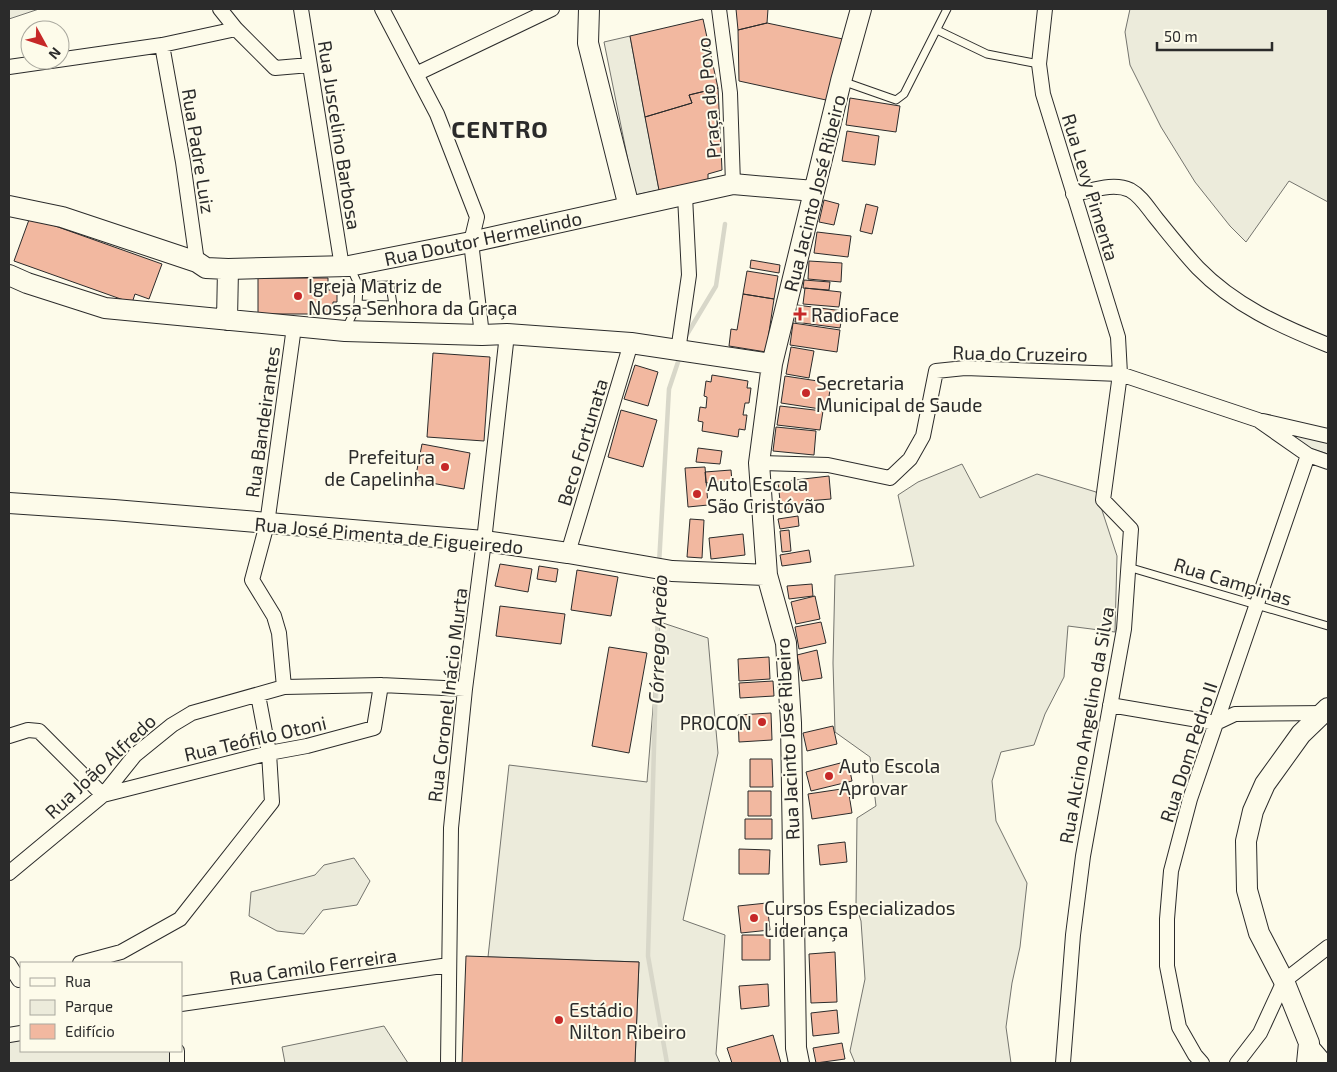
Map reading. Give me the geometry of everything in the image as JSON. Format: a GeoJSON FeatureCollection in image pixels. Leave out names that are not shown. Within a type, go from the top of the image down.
{"type":"FeatureCollection","features":[{"type":"Feature","properties":{"kind":"street"},"geometry":{"type":"LineString","coordinates":[[220,9],[236,29],[274,68],[310,65]]}},
{"type":"Feature","properties":{"kind":"street","name":"Rua Juscelino Barbosa"},"geometry":{"type":"LineString","coordinates":[[301,9],[346,266]]}},
{"type":"Feature","properties":{"kind":"street"},"geometry":{"type":"LineString","coordinates":[[382,9],[437,114],[478,216],[471,242],[482,335]]}},
{"type":"Feature","properties":{"kind":"street"},"geometry":{"type":"LineString","coordinates":[[416,74],[552,9]]}},
{"type":"Feature","properties":{"kind":"street"},"geometry":{"type":"LineString","coordinates":[[588,9],[588,43],[629,207]]}},
{"type":"Feature","properties":{"kind":"street","name":"Praça do Povo"},"geometry":{"type":"LineString","coordinates":[[718,9],[730,93],[733,184]]}},
{"type":"Feature","properties":{"kind":"street","name":"Rua Jacinto José Ribeiro"},"geometry":{"type":"LineString","coordinates":[[799,1063],[796,1048],[791,722],[786,643],[767,575],[759,463],[772,364],[841,80],[862,9]]}},
{"type":"Feature","properties":{"kind":"street","name":"Rua Levy Pimenta"},"geometry":{"type":"LineString","coordinates":[[1045,9],[1039,64],[1043,94],[1118,338],[1120,374]]}},
{"type":"Feature","properties":{"kind":"street"},"geometry":{"type":"LineString","coordinates":[[9,67],[162,46],[236,29]]}},
{"type":"Feature","properties":{"kind":"street","name":"Rua Padre Luiz"},"geometry":{"type":"LineString","coordinates":[[162,46],[183,162],[197,262]]}},
{"type":"Feature","properties":{"kind":"street","name":"Rua Doutor Hermelindo"},"geometry":{"type":"LineString","coordinates":[[9,207],[62,217],[197,262],[206,268],[228,269],[346,266],[471,242],[733,184],[814,191]]}},
{"type":"Feature","properties":{"kind":"street"},"geometry":{"type":"LineString","coordinates":[[1074,194],[1114,186],[1130,190],[1143,200],[1197,267],[1218,286],[1247,308],[1294,332],[1328,345]]}},
{"type":"Feature","properties":{"kind":"street"},"geometry":{"type":"LineString","coordinates":[[683,351],[689,275],[685,196]]}},
{"type":"Feature","properties":{"kind":"street"},"geometry":{"type":"LineString","coordinates":[[227,320],[228,269]]}},
{"type":"Feature","properties":{"kind":"street"},"geometry":{"type":"LineString","coordinates":[[9,275],[90,305],[105,308],[344,331],[508,334],[631,343],[772,364]]}},
{"type":"Feature","properties":{"kind":"street","name":"Rua Bandeirantes"},"geometry":{"type":"LineString","coordinates":[[284,688],[279,633],[274,616],[252,580],[267,524],[294,327]]}},
{"type":"Feature","properties":{"kind":"street","name":"Rua Coronel Inácio Murta"},"geometry":{"type":"LineString","coordinates":[[448,1063],[451,828],[465,689],[508,334]]}},
{"type":"Feature","properties":{"kind":"street","name":"Beco Fortunata"},"geometry":{"type":"LineString","coordinates":[[568,553],[631,343]]}},
{"type":"Feature","properties":{"kind":"street","name":"Rua do Cruzeiro"},"geometry":{"type":"LineString","coordinates":[[759,463],[828,465],[890,478],[910,459],[923,436],[936,371],[965,368],[1120,374],[1258,420],[1328,436]]}},
{"type":"Feature","properties":{"kind":"street","name":"Rua Alcino Angelino da Silva"},"geometry":{"type":"LineString","coordinates":[[1063,1063],[1073,935],[1083,856],[1124,629],[1131,529],[1103,500],[1120,374]]}},
{"type":"Feature","properties":{"kind":"street","name":"Rua do Cruzeiro"},"geometry":{"type":"LineString","coordinates":[[1258,420],[1308,456],[1328,462]]}},
{"type":"Feature","properties":{"kind":"street","name":"Rua Dom Pedro II"},"geometry":{"type":"LineString","coordinates":[[1202,1063],[1195,1056],[1179,1027],[1167,966],[1167,919],[1171,871],[1190,799],[1308,456]]}},
{"type":"Feature","properties":{"kind":"street","name":"Rua José Pimenta de Figueiredo"},"geometry":{"type":"LineString","coordinates":[[9,503],[484,541],[672,571],[767,575]]}},
{"type":"Feature","properties":{"kind":"street","name":"Rua João Alfredo"},"geometry":{"type":"LineString","coordinates":[[9,873],[103,795],[135,755],[172,725],[192,713],[284,688],[381,685],[465,689]]}},
{"type":"Feature","properties":{"kind":"street","name":"Rua Teófilo Otoni"},"geometry":{"type":"LineString","coordinates":[[103,795],[374,728],[381,685]]}},
{"type":"Feature","properties":{"kind":"street"},"geometry":{"type":"LineString","coordinates":[[88,962],[121,958],[180,918],[272,802],[269,753],[258,695]]}},
{"type":"Feature","properties":{"kind":"street"},"geometry":{"type":"LineString","coordinates":[[1110,706],[1216,723],[1235,714],[1327,711]]}},
{"type":"Feature","properties":{"kind":"street"},"geometry":{"type":"LineString","coordinates":[[1327,711],[1301,734],[1265,784],[1253,810],[1246,841],[1247,890],[1259,934],[1284,981],[1309,1043],[1327,1062]]}},
{"type":"Feature","properties":{"kind":"street"},"geometry":{"type":"LineString","coordinates":[[9,736],[28,730],[39,731],[103,795]]}},
{"type":"Feature","properties":{"kind":"street"},"geometry":{"type":"LineString","coordinates":[[1237,1063],[1260,1033],[1284,981],[1328,946]]}},
{"type":"Feature","properties":{"kind":"street"},"geometry":{"type":"LineString","coordinates":[[9,964],[20,980]]}},
{"type":"Feature","properties":{"kind":"street","name":"Rua Camilo Ferreira"},"geometry":{"type":"LineString","coordinates":[[182,1004],[449,965]]}},
{"type":"Feature","properties":{"kind":"street"},"geometry":{"type":"LineString","coordinates":[[1307,1063],[1309,1043]]}},
{"type":"Feature","properties":{"kind":"lane"},"geometry":{"type":"LineString","coordinates":[[841,80],[896,100],[900,99],[947,9]]}},
{"type":"Feature","properties":{"kind":"lane"},"geometry":{"type":"LineString","coordinates":[[937,30],[987,54],[1039,64]]}},
{"type":"Feature","properties":{"kind":"lane"},"geometry":{"type":"LineString","coordinates":[[344,331],[358,304],[359,286],[346,266]]}},
{"type":"Feature","properties":{"kind":"lane"},"geometry":{"type":"LineString","coordinates":[[358,304],[393,305],[390,285],[359,286]]}},
{"type":"Feature","properties":{"kind":"lane","name":"Rua Campinas"},"geometry":{"type":"LineString","coordinates":[[1128,567],[1328,626]]}},
{"type":"Feature","properties":{"kind":"green space"},"geometry":{"type":"Polygon","coordinates":[[[9,9],[39,9],[9,19],[9,9]]]}},
{"type":"Feature","properties":{"kind":"green space"},"geometry":{"type":"Polygon","coordinates":[[[1130,9],[1328,9],[1328,202],[1289,181],[1246,242],[1230,226],[1195,182],[1161,127],[1130,65],[1125,32],[1130,9]]]}},
{"type":"Feature","properties":{"kind":"green space"},"geometry":{"type":"Polygon","coordinates":[[[630,36],[659,190],[635,195],[604,42],[630,36]]]}},
{"type":"Feature","properties":{"kind":"green space"},"geometry":{"type":"Polygon","coordinates":[[[1280,430],[1328,442],[1328,454],[1309,448],[1280,430]]]}},
{"type":"Feature","properties":{"kind":"green space"},"geometry":{"type":"Polygon","coordinates":[[[962,464],[980,498],[1037,474],[1096,492],[1117,556],[1115,632],[1068,626],[1064,677],[1045,714],[1034,745],[1001,752],[992,781],[996,821],[1027,883],[1020,947],[1012,983],[1006,1027],[1011,1063],[855,1063],[850,1051],[865,979],[861,921],[856,905],[857,818],[876,806],[870,757],[835,732],[833,663],[835,575],[914,566],[898,495],[918,482],[962,464]]]}},
{"type":"Feature","properties":{"kind":"green space"},"geometry":{"type":"Polygon","coordinates":[[[660,622],[708,638],[718,753],[683,920],[725,935],[716,1054],[720,1063],[635,1063],[639,962],[488,957],[509,765],[647,782],[660,622]]]}},
{"type":"Feature","properties":{"kind":"green space"},"geometry":{"type":"Polygon","coordinates":[[[354,858],[370,881],[357,905],[323,910],[304,934],[277,931],[249,916],[251,892],[315,875],[324,865],[354,858]]]}},
{"type":"Feature","properties":{"kind":"green space"},"geometry":{"type":"Polygon","coordinates":[[[384,1026],[408,1063],[285,1063],[282,1047],[384,1026]]]}},
{"type":"Feature","properties":{"kind":"green space"},"geometry":{"type":"Polygon","coordinates":[[[20,1040],[20,1052],[172,1052],[173,1063],[9,1063],[9,1042],[20,1040]]]}},
{"type":"Feature","properties":{"kind":"building"},"geometry":{"type":"Polygon","coordinates":[[[736,9],[768,9],[767,23],[738,30],[736,9]]]}},
{"type":"Feature","properties":{"kind":"building"},"geometry":{"type":"Polygon","coordinates":[[[703,19],[718,88],[689,95],[692,103],[645,117],[630,36],[703,19]]]}},
{"type":"Feature","properties":{"kind":"building"},"geometry":{"type":"Polygon","coordinates":[[[767,23],[843,39],[826,100],[739,81],[738,30],[767,23]]]}},
{"type":"Feature","properties":{"kind":"building"},"geometry":{"type":"Polygon","coordinates":[[[718,88],[722,170],[708,174],[708,180],[659,190],[645,117],[692,103],[689,95],[718,88]]]}},
{"type":"Feature","properties":{"kind":"building"},"geometry":{"type":"Polygon","coordinates":[[[850,98],[900,106],[896,132],[846,125],[850,98]]]}},
{"type":"Feature","properties":{"kind":"building"},"geometry":{"type":"Polygon","coordinates":[[[847,131],[879,136],[875,165],[842,161],[847,131]]]}},
{"type":"Feature","properties":{"kind":"building"},"geometry":{"type":"Polygon","coordinates":[[[824,200],[839,204],[834,225],[819,222],[824,200]]]}},
{"type":"Feature","properties":{"kind":"building"},"geometry":{"type":"Polygon","coordinates":[[[866,204],[878,207],[872,234],[860,231],[866,204]]]}},
{"type":"Feature","properties":{"kind":"building"},"geometry":{"type":"Polygon","coordinates":[[[30,217],[162,264],[149,299],[135,294],[132,303],[14,261],[30,217]]]}},
{"type":"Feature","properties":{"kind":"building"},"geometry":{"type":"Polygon","coordinates":[[[817,232],[851,236],[848,257],[814,253],[817,232]]]}},
{"type":"Feature","properties":{"kind":"building"},"geometry":{"type":"Polygon","coordinates":[[[751,260],[780,265],[779,273],[750,268],[751,260]]]}},
{"type":"Feature","properties":{"kind":"building"},"geometry":{"type":"Polygon","coordinates":[[[809,261],[842,263],[841,282],[808,279],[809,261]]]}},
{"type":"Feature","properties":{"kind":"building"},"geometry":{"type":"Polygon","coordinates":[[[747,271],[778,276],[774,299],[743,294],[747,271]]]}},
{"type":"Feature","properties":{"kind":"building","name":"Igreja Matriz de Nossa Senhora da Graça"},"geometry":{"type":"Polygon","coordinates":[[[258,278],[328,278],[328,290],[337,290],[337,302],[333,302],[333,314],[258,314],[258,278]]]}},
{"type":"Feature","properties":{"kind":"building"},"geometry":{"type":"Polygon","coordinates":[[[804,280],[830,282],[829,290],[803,288],[804,280]]]}},
{"type":"Feature","properties":{"kind":"building"},"geometry":{"type":"Polygon","coordinates":[[[805,288],[841,292],[839,307],[803,304],[805,288]]]}},
{"type":"Feature","properties":{"kind":"building"},"geometry":{"type":"Polygon","coordinates":[[[743,294],[774,299],[766,352],[729,346],[731,329],[737,330],[743,294]]]}},
{"type":"Feature","properties":{"kind":"building"},"geometry":{"type":"Polygon","coordinates":[[[797,305],[843,311],[840,328],[795,322],[797,305]]]}},
{"type":"Feature","properties":{"kind":"building"},"geometry":{"type":"Polygon","coordinates":[[[793,323],[840,330],[837,352],[790,345],[793,323]]]}},
{"type":"Feature","properties":{"kind":"building"},"geometry":{"type":"Polygon","coordinates":[[[791,347],[814,351],[809,378],[786,374],[791,347]]]}},
{"type":"Feature","properties":{"kind":"building"},"geometry":{"type":"Polygon","coordinates":[[[433,353],[490,357],[484,441],[427,437],[433,353]]]}},
{"type":"Feature","properties":{"kind":"building"},"geometry":{"type":"Polygon","coordinates":[[[635,365],[658,372],[648,406],[624,399],[635,365]]]}},
{"type":"Feature","properties":{"kind":"building"},"geometry":{"type":"Polygon","coordinates":[[[712,375],[748,381],[747,388],[751,388],[749,403],[745,403],[743,415],[747,415],[745,430],[739,429],[738,437],[702,431],[703,422],[698,421],[700,407],[706,408],[707,397],[704,396],[706,381],[711,382],[712,375]]]}},
{"type":"Feature","properties":{"kind":"building","name":"Secretaria Municipal de Saude"},"geometry":{"type":"Polygon","coordinates":[[[785,376],[831,383],[827,410],[781,403],[785,376]]]}},
{"type":"Feature","properties":{"kind":"building"},"geometry":{"type":"Polygon","coordinates":[[[780,406],[823,411],[820,430],[777,425],[780,406]]]}},
{"type":"Feature","properties":{"kind":"building"},"geometry":{"type":"Polygon","coordinates":[[[621,410],[657,420],[643,467],[608,457],[621,410]]]}},
{"type":"Feature","properties":{"kind":"building"},"geometry":{"type":"Polygon","coordinates":[[[776,427],[816,431],[814,455],[773,451],[776,427]]]}},
{"type":"Feature","properties":{"kind":"building"},"geometry":{"type":"Polygon","coordinates":[[[422,444],[470,453],[464,489],[415,480],[422,444]]]}},
{"type":"Feature","properties":{"kind":"building"},"geometry":{"type":"Polygon","coordinates":[[[698,448],[722,451],[720,464],[696,462],[698,448]]]}},
{"type":"Feature","properties":{"kind":"building","name":"Auto Escola São Cristóvão"},"geometry":{"type":"Polygon","coordinates":[[[705,467],[708,505],[688,507],[685,468],[705,467]]]}},
{"type":"Feature","properties":{"kind":"building"},"geometry":{"type":"Polygon","coordinates":[[[731,470],[732,481],[706,483],[705,472],[731,470]]]}},
{"type":"Feature","properties":{"kind":"building"},"geometry":{"type":"Polygon","coordinates":[[[829,476],[831,499],[807,501],[808,507],[781,510],[778,482],[829,476]]]}},
{"type":"Feature","properties":{"kind":"building"},"geometry":{"type":"Polygon","coordinates":[[[798,516],[799,526],[780,529],[778,519],[798,516]]]}},
{"type":"Feature","properties":{"kind":"building"},"geometry":{"type":"Polygon","coordinates":[[[690,519],[704,520],[702,558],[687,557],[690,519]]]}},
{"type":"Feature","properties":{"kind":"building"},"geometry":{"type":"Polygon","coordinates":[[[789,530],[791,551],[782,552],[780,531],[789,530]]]}},
{"type":"Feature","properties":{"kind":"building"},"geometry":{"type":"Polygon","coordinates":[[[743,534],[745,555],[711,559],[709,538],[743,534]]]}},
{"type":"Feature","properties":{"kind":"building"},"geometry":{"type":"Polygon","coordinates":[[[809,550],[811,562],[782,566],[780,555],[809,550]]]}},
{"type":"Feature","properties":{"kind":"building"},"geometry":{"type":"Polygon","coordinates":[[[500,564],[532,569],[528,592],[495,586],[500,564]]]}},
{"type":"Feature","properties":{"kind":"building"},"geometry":{"type":"Polygon","coordinates":[[[539,566],[558,569],[556,582],[537,579],[539,566]]]}},
{"type":"Feature","properties":{"kind":"building"},"geometry":{"type":"Polygon","coordinates":[[[577,570],[618,577],[611,616],[571,610],[577,570]]]}},
{"type":"Feature","properties":{"kind":"building"},"geometry":{"type":"Polygon","coordinates":[[[812,584],[813,596],[789,599],[787,586],[812,584]]]}},
{"type":"Feature","properties":{"kind":"building"},"geometry":{"type":"Polygon","coordinates":[[[815,596],[820,619],[796,624],[791,602],[815,596]]]}},
{"type":"Feature","properties":{"kind":"building"},"geometry":{"type":"Polygon","coordinates":[[[500,606],[565,614],[561,644],[496,636],[500,606]]]}},
{"type":"Feature","properties":{"kind":"building"},"geometry":{"type":"Polygon","coordinates":[[[821,622],[826,643],[799,649],[795,627],[821,622]]]}},
{"type":"Feature","properties":{"kind":"building"},"geometry":{"type":"Polygon","coordinates":[[[609,647],[647,653],[629,753],[592,746],[609,647]]]}},
{"type":"Feature","properties":{"kind":"building"},"geometry":{"type":"Polygon","coordinates":[[[817,650],[822,678],[802,681],[797,655],[817,650]]]}},
{"type":"Feature","properties":{"kind":"building"},"geometry":{"type":"Polygon","coordinates":[[[769,657],[770,679],[739,681],[738,659],[769,657]]]}},
{"type":"Feature","properties":{"kind":"building"},"geometry":{"type":"Polygon","coordinates":[[[773,681],[774,696],[740,698],[739,683],[773,681]]]}},
{"type":"Feature","properties":{"kind":"building"},"geometry":{"type":"Polygon","coordinates":[[[771,713],[772,740],[739,742],[738,715],[771,713]]]}},
{"type":"Feature","properties":{"kind":"building"},"geometry":{"type":"Polygon","coordinates":[[[833,726],[837,744],[807,751],[803,733],[833,726]]]}},
{"type":"Feature","properties":{"kind":"building"},"geometry":{"type":"Polygon","coordinates":[[[750,759],[772,759],[773,787],[750,787],[750,759]]]}},
{"type":"Feature","properties":{"kind":"building","name":"Auto Escola Aprovar"},"geometry":{"type":"Polygon","coordinates":[[[848,761],[852,781],[811,791],[806,772],[848,761]]]}},
{"type":"Feature","properties":{"kind":"building"},"geometry":{"type":"Polygon","coordinates":[[[848,788],[852,813],[812,819],[808,794],[848,788]]]}},
{"type":"Feature","properties":{"kind":"building"},"geometry":{"type":"Polygon","coordinates":[[[748,791],[771,791],[771,816],[748,816],[748,791]]]}},
{"type":"Feature","properties":{"kind":"building"},"geometry":{"type":"Polygon","coordinates":[[[745,819],[772,819],[772,839],[745,839],[745,819]]]}},
{"type":"Feature","properties":{"kind":"building"},"geometry":{"type":"Polygon","coordinates":[[[845,842],[847,862],[820,865],[818,845],[845,842]]]}},
{"type":"Feature","properties":{"kind":"building"},"geometry":{"type":"Polygon","coordinates":[[[739,849],[770,850],[769,874],[739,874],[739,849]]]}},
{"type":"Feature","properties":{"kind":"building","name":"Cursos Especializados Liderança"},"geometry":{"type":"Polygon","coordinates":[[[767,903],[770,930],[741,933],[738,906],[767,903]]]}},
{"type":"Feature","properties":{"kind":"building"},"geometry":{"type":"Polygon","coordinates":[[[742,935],[770,935],[770,960],[742,960],[742,935]]]}},
{"type":"Feature","properties":{"kind":"building"},"geometry":{"type":"Polygon","coordinates":[[[835,952],[837,1002],[811,1003],[809,954],[835,952]]]}},
{"type":"Feature","properties":{"kind":"building","name":"Estádio Nilton Ribeiro"},"geometry":{"type":"Polygon","coordinates":[[[466,956],[639,962],[635,1063],[462,1063],[466,956]]]}},
{"type":"Feature","properties":{"kind":"building"},"geometry":{"type":"Polygon","coordinates":[[[768,984],[769,1006],[741,1009],[739,986],[768,984]]]}},
{"type":"Feature","properties":{"kind":"building"},"geometry":{"type":"Polygon","coordinates":[[[837,1010],[839,1033],[813,1036],[811,1013],[837,1010]]]}},
{"type":"Feature","properties":{"kind":"building"},"geometry":{"type":"Polygon","coordinates":[[[773,1035],[781,1063],[732,1063],[727,1048],[773,1035]]]}},
{"type":"Feature","properties":{"kind":"building"},"geometry":{"type":"Polygon","coordinates":[[[842,1043],[845,1059],[816,1063],[813,1048],[842,1043]]]}},
{"type":"Feature","properties":{"kind":"waterway","name":"Córrego Areão"},"geometry":{"type":"LineString","coordinates":[[686,336],[716,286],[725,224]]}},
{"type":"Feature","properties":{"kind":"waterway","name":"Córrego Areão"},"geometry":{"type":"LineString","coordinates":[[659,564],[669,389],[680,356]]}},
{"type":"Feature","properties":{"kind":"waterway","name":"Córrego Areão"},"geometry":{"type":"LineString","coordinates":[[659,574],[648,956],[667,1063]]}},
{"type":"Feature","properties":{"kind":"place","name":"Igreja Matriz de Nossa Senhora da Graça"},"geometry":{"type":"Point","coordinates":[298,296]}},
{"type":"Feature","properties":{"kind":"place","name":"RadioFace"},"geometry":{"type":"Point","coordinates":[800,314]}},
{"type":"Feature","properties":{"kind":"place","name":"Secretaria Municipal de Saude"},"geometry":{"type":"Point","coordinates":[806,393]}},
{"type":"Feature","properties":{"kind":"place","name":"Prefeitura de Capelinha"},"geometry":{"type":"Point","coordinates":[445,467]}},
{"type":"Feature","properties":{"kind":"place","name":"Auto Escola São Cristóvão"},"geometry":{"type":"Point","coordinates":[697,494]}},
{"type":"Feature","properties":{"kind":"place","name":"PROCON"},"geometry":{"type":"Point","coordinates":[762,722]}},
{"type":"Feature","properties":{"kind":"place","name":"Auto Escola Aprovar"},"geometry":{"type":"Point","coordinates":[829,776]}},
{"type":"Feature","properties":{"kind":"place","name":"Cursos Especializados Liderança"},"geometry":{"type":"Point","coordinates":[754,918]}},
{"type":"Feature","properties":{"kind":"place","name":"Estádio Nilton Ribeiro"},"geometry":{"type":"Point","coordinates":[559,1020]}},
{"type":"Feature","properties":{"kind":"district","name":"CENTRO"},"geometry":{"type":"Point","coordinates":[500,128]}}]}
